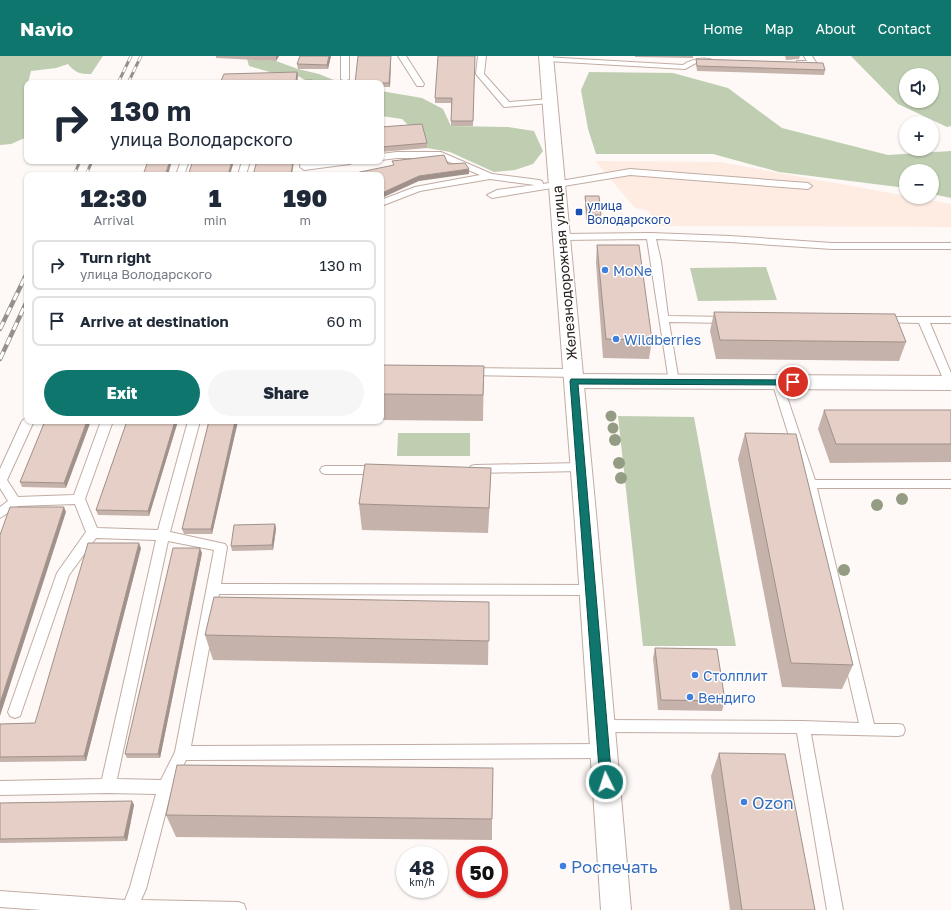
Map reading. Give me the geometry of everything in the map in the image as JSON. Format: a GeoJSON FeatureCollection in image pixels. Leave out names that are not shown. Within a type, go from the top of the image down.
{"type":"FeatureCollection","features":[{"type":"Feature","properties":{"kind":"main road","name":"Железнодорожная улица"},"geometry":{"type":"LineString","coordinates":[[547,58],[554,163],[574,377],[616,910]]}},
{"type":"Feature","properties":{"kind":"main road"},"geometry":{"type":"LineString","coordinates":[[574,377],[674,382],[951,383]]}},
{"type":"Feature","properties":{"kind":"lane"},"geometry":{"type":"LineString","coordinates":[[345,56],[345,79]]}},
{"type":"Feature","properties":{"kind":"lane"},"geometry":{"type":"LineString","coordinates":[[402,56],[420,84]]}},
{"type":"Feature","properties":{"kind":"lane"},"geometry":{"type":"LineString","coordinates":[[482,56],[480,74],[507,105],[550,101]]}},
{"type":"Feature","properties":{"kind":"lane"},"geometry":{"type":"LineString","coordinates":[[790,63],[813,64],[808,56]]}},
{"type":"Feature","properties":{"kind":"lane"},"geometry":{"type":"LineString","coordinates":[[547,58],[685,67],[694,61],[713,59]]}},
{"type":"Feature","properties":{"kind":"lane"},"geometry":{"type":"LineString","coordinates":[[384,157],[397,155],[441,155],[490,176],[556,185]]}},
{"type":"Feature","properties":{"kind":"lane"},"geometry":{"type":"LineString","coordinates":[[304,164],[304,167],[327,164]]}},
{"type":"Feature","properties":{"kind":"lane"},"geometry":{"type":"LineString","coordinates":[[492,195],[630,172],[808,186]]}},
{"type":"Feature","properties":{"kind":"lane"},"geometry":{"type":"LineString","coordinates":[[384,202],[418,189],[490,176]]}},
{"type":"Feature","properties":{"kind":"lane"},"geometry":{"type":"LineString","coordinates":[[651,236],[674,382]]}},
{"type":"Feature","properties":{"kind":"lane"},"geometry":{"type":"LineString","coordinates":[[561,237],[651,236],[730,239],[832,246],[951,246]]}},
{"type":"Feature","properties":{"kind":"lane"},"geometry":{"type":"LineString","coordinates":[[663,319],[742,320]]}},
{"type":"Feature","properties":{"kind":"lane"},"geometry":{"type":"LineString","coordinates":[[868,320],[951,320]]}},
{"type":"Feature","properties":{"kind":"lane"},"geometry":{"type":"LineString","coordinates":[[923,320],[951,383]]}},
{"type":"Feature","properties":{"kind":"lane"},"geometry":{"type":"LineString","coordinates":[[458,372],[574,377]]}},
{"type":"Feature","properties":{"kind":"lane"},"geometry":{"type":"LineString","coordinates":[[777,382],[810,484],[868,730]]}},
{"type":"Feature","properties":{"kind":"lane"},"geometry":{"type":"LineString","coordinates":[[15,502],[2,480],[27,424]]}},
{"type":"Feature","properties":{"kind":"lane"},"geometry":{"type":"LineString","coordinates":[[93,533],[79,498],[106,424]]}},
{"type":"Feature","properties":{"kind":"lane"},"geometry":{"type":"LineString","coordinates":[[108,786],[163,535],[193,424]]}},
{"type":"Feature","properties":{"kind":"lane"},"geometry":{"type":"LineString","coordinates":[[462,469],[581,468]]}},
{"type":"Feature","properties":{"kind":"lane"},"geometry":{"type":"LineString","coordinates":[[326,470],[390,470]]}},
{"type":"Feature","properties":{"kind":"lane"},"geometry":{"type":"LineString","coordinates":[[810,484],[951,484]]}},
{"type":"Feature","properties":{"kind":"lane"},"geometry":{"type":"LineString","coordinates":[[0,513],[15,502],[79,498]]}},
{"type":"Feature","properties":{"kind":"lane"},"geometry":{"type":"LineString","coordinates":[[93,533],[163,535],[221,547],[182,753],[165,787],[138,889],[129,908]]}},
{"type":"Feature","properties":{"kind":"lane"},"geometry":{"type":"LineString","coordinates":[[15,712],[63,573],[93,533]]}},
{"type":"Feature","properties":{"kind":"lane"},"geometry":{"type":"LineString","coordinates":[[212,589],[591,590]]}},
{"type":"Feature","properties":{"kind":"lane"},"geometry":{"type":"LineString","coordinates":[[803,727],[835,910]]}},
{"type":"Feature","properties":{"kind":"lane"},"geometry":{"type":"LineString","coordinates":[[182,753],[603,738],[803,727],[898,730]]}},
{"type":"Feature","properties":{"kind":"lane"},"geometry":{"type":"LineString","coordinates":[[0,788],[108,786],[165,787]]}},
{"type":"Feature","properties":{"kind":"lane"},"geometry":{"type":"LineString","coordinates":[[0,899],[129,908],[238,910]]}},
{"type":"Feature","properties":{"kind":"shaded area"},"geometry":{"type":"Polygon","coordinates":[[[595,161],[720,162],[899,195],[899,204],[939,204],[939,202],[951,204],[951,227],[655,226],[649,211],[635,208],[595,161]]]}},
{"type":"Feature","properties":{"kind":"green space"},"geometry":{"type":"Polygon","coordinates":[[[0,56],[103,56],[91,74],[78,72],[68,64],[56,68],[31,71],[29,80],[24,80],[24,138],[11,144],[0,145],[0,56]]]}},
{"type":"Feature","properties":{"kind":"green space"},"geometry":{"type":"Polygon","coordinates":[[[851,56],[951,56],[951,126],[947,127],[939,123],[939,116],[924,116],[907,108],[939,108],[939,68],[899,68],[899,104],[851,56]]]}},
{"type":"Feature","properties":{"kind":"green space"},"geometry":{"type":"Polygon","coordinates":[[[247,59],[276,61],[334,80],[305,80],[298,76],[287,77],[249,66],[247,59]]]}},
{"type":"Feature","properties":{"kind":"green space"},"geometry":{"type":"Polygon","coordinates":[[[589,72],[673,73],[728,88],[782,128],[888,155],[939,156],[939,152],[951,151],[951,198],[939,195],[939,164],[899,164],[899,187],[779,172],[713,154],[596,154],[588,129],[581,90],[589,72]]]}},
{"type":"Feature","properties":{"kind":"green space"},"geometry":{"type":"Polygon","coordinates":[[[384,92],[422,98],[443,109],[451,126],[508,127],[534,131],[543,151],[533,164],[515,170],[494,172],[450,152],[427,148],[422,129],[410,127],[402,119],[384,116],[384,92]]]}},
{"type":"Feature","properties":{"kind":"green space"},"geometry":{"type":"Polygon","coordinates":[[[766,267],[777,300],[698,301],[690,268],[766,267]]]}},
{"type":"Feature","properties":{"kind":"green space"},"geometry":{"type":"Polygon","coordinates":[[[618,416],[694,417],[736,646],[643,646],[618,416]]]}},
{"type":"Feature","properties":{"kind":"green space"},"geometry":{"type":"Polygon","coordinates":[[[398,433],[470,433],[470,456],[397,456],[398,433]]]}},
{"type":"Feature","properties":{"kind":"building"},"geometry":{"type":"Polygon","coordinates":[[[300,56],[329,56],[327,65],[297,64],[300,56]]]}},
{"type":"Feature","properties":{"kind":"building"},"geometry":{"type":"Polygon","coordinates":[[[358,56],[391,56],[389,83],[384,83],[384,80],[355,80],[358,56]]]}},
{"type":"Feature","properties":{"kind":"building"},"geometry":{"type":"Polygon","coordinates":[[[438,56],[475,56],[473,121],[451,121],[452,98],[435,98],[438,56]]]}},
{"type":"Feature","properties":{"kind":"building"},"geometry":{"type":"Polygon","coordinates":[[[696,59],[823,63],[825,70],[697,66],[696,59]]]}},
{"type":"Feature","properties":{"kind":"building"},"geometry":{"type":"Polygon","coordinates":[[[297,72],[296,80],[221,80],[224,74],[297,72]]]}},
{"type":"Feature","properties":{"kind":"building"},"geometry":{"type":"Polygon","coordinates":[[[422,124],[427,143],[384,147],[384,127],[422,124]]]}},
{"type":"Feature","properties":{"kind":"building"},"geometry":{"type":"Polygon","coordinates":[[[444,155],[448,164],[465,163],[469,169],[419,176],[384,192],[384,172],[360,172],[394,165],[392,161],[444,155]]]}},
{"type":"Feature","properties":{"kind":"building"},"geometry":{"type":"Polygon","coordinates":[[[147,164],[169,164],[166,172],[144,172],[147,164]]]}},
{"type":"Feature","properties":{"kind":"building"},"geometry":{"type":"Polygon","coordinates":[[[192,164],[231,164],[229,172],[189,172],[192,164]]]}},
{"type":"Feature","properties":{"kind":"building"},"geometry":{"type":"Polygon","coordinates":[[[256,164],[293,164],[291,172],[254,172],[256,164]]]}},
{"type":"Feature","properties":{"kind":"building"},"geometry":{"type":"Polygon","coordinates":[[[585,196],[599,196],[601,215],[587,215],[585,196]]]}},
{"type":"Feature","properties":{"kind":"building"},"geometry":{"type":"Polygon","coordinates":[[[597,245],[639,245],[652,340],[606,339],[597,245]]]}},
{"type":"Feature","properties":{"kind":"building"},"geometry":{"type":"Polygon","coordinates":[[[714,312],[895,314],[906,342],[720,340],[714,312]]]}},
{"type":"Feature","properties":{"kind":"building"},"geometry":{"type":"Polygon","coordinates":[[[384,365],[484,366],[483,395],[384,394],[384,365]]]}},
{"type":"Feature","properties":{"kind":"building"},"geometry":{"type":"Polygon","coordinates":[[[824,410],[951,410],[951,444],[836,444],[824,410]]]}},
{"type":"Feature","properties":{"kind":"building"},"geometry":{"type":"Polygon","coordinates":[[[44,424],[86,424],[64,483],[20,482],[44,424]]]}},
{"type":"Feature","properties":{"kind":"building"},"geometry":{"type":"Polygon","coordinates":[[[126,424],[174,424],[148,511],[96,510],[126,424]]]}},
{"type":"Feature","properties":{"kind":"building"},"geometry":{"type":"Polygon","coordinates":[[[208,424],[234,424],[211,529],[182,529],[208,424]]]}},
{"type":"Feature","properties":{"kind":"building"},"geometry":{"type":"Polygon","coordinates":[[[745,433],[796,434],[853,665],[791,663],[745,433]]]}},
{"type":"Feature","properties":{"kind":"building"},"geometry":{"type":"Polygon","coordinates":[[[365,464],[491,468],[489,508],[359,504],[365,464]]]}},
{"type":"Feature","properties":{"kind":"building"},"geometry":{"type":"Polygon","coordinates":[[[10,507],[64,507],[0,703],[0,535],[10,507]]]}},
{"type":"Feature","properties":{"kind":"building"},"geometry":{"type":"Polygon","coordinates":[[[275,524],[272,545],[231,546],[234,525],[275,524]]]}},
{"type":"Feature","properties":{"kind":"building"},"geometry":{"type":"Polygon","coordinates":[[[88,543],[139,543],[84,756],[0,757],[0,724],[35,723],[88,543]]]}},
{"type":"Feature","properties":{"kind":"building"},"geometry":{"type":"Polygon","coordinates":[[[173,548],[200,548],[158,754],[125,754],[173,548]]]}},
{"type":"Feature","properties":{"kind":"building"},"geometry":{"type":"Polygon","coordinates":[[[214,597],[489,602],[489,641],[205,635],[214,597]]]}},
{"type":"Feature","properties":{"kind":"building"},"geometry":{"type":"Polygon","coordinates":[[[655,648],[717,649],[725,701],[661,700],[655,648]]]}},
{"type":"Feature","properties":{"kind":"building"},"geometry":{"type":"Polygon","coordinates":[[[719,753],[785,754],[815,910],[742,910],[719,753]]]}},
{"type":"Feature","properties":{"kind":"building"},"geometry":{"type":"Polygon","coordinates":[[[177,765],[493,768],[492,819],[166,815],[177,765]]]}},
{"type":"Feature","properties":{"kind":"building"},"geometry":{"type":"Polygon","coordinates":[[[132,801],[124,837],[0,839],[0,803],[132,801]]]}},
{"type":"Feature","properties":{"kind":"railway"},"geometry":{"type":"LineString","coordinates":[[119,80],[131,56]]}},
{"type":"Feature","properties":{"kind":"railway"},"geometry":{"type":"LineString","coordinates":[[129,80],[141,56]]}},
{"type":"Feature","properties":{"kind":"railway"},"geometry":{"type":"LineString","coordinates":[[75,172],[79,164]]}},
{"type":"Feature","properties":{"kind":"railway"},"geometry":{"type":"LineString","coordinates":[[87,172],[91,164]]}},
{"type":"Feature","properties":{"kind":"railway"},"geometry":{"type":"LineString","coordinates":[[0,329],[24,279]]}},
{"type":"Feature","properties":{"kind":"railway"},"geometry":{"type":"LineString","coordinates":[[0,359],[24,307]]}},
{"type":"Feature","properties":{"kind":"place","name":"улица Володарского"},"geometry":{"type":"Point","coordinates":[579,212]}},
{"type":"Feature","properties":{"kind":"place","name":"MoNe"},"geometry":{"type":"Point","coordinates":[605,270]}},
{"type":"Feature","properties":{"kind":"place","name":"Wildberries"},"geometry":{"type":"Point","coordinates":[616,339]}},
{"type":"Feature","properties":{"kind":"place","name":"Столплит"},"geometry":{"type":"Point","coordinates":[695,675]}},
{"type":"Feature","properties":{"kind":"place","name":"Вендиго"},"geometry":{"type":"Point","coordinates":[690,697]}},
{"type":"Feature","properties":{"kind":"place","name":"Ozon"},"geometry":{"type":"Point","coordinates":[744,802]}},
{"type":"Feature","properties":{"kind":"place","name":"Роспечать"},"geometry":{"type":"Point","coordinates":[563,866]}},
{"type":"Feature","properties":{"kind":"route"},"geometry":{"type":"LineString","coordinates":[[606,782],[574,381],[793,382]]}}]}
